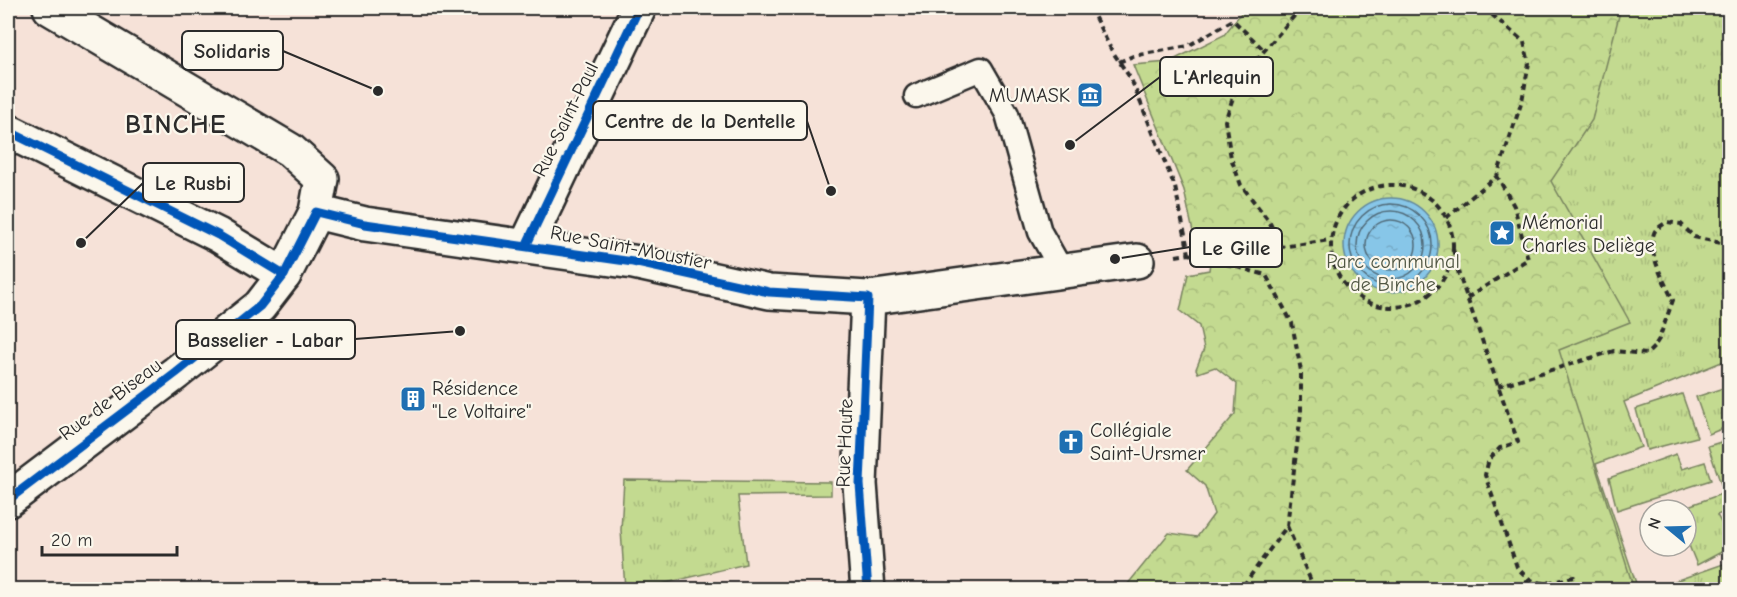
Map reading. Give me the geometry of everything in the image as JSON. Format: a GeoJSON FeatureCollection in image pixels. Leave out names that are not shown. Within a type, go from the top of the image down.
{"type":"FeatureCollection","features":[{"type":"Feature","properties":{"kind":"street","name":"Rue de Biseau"},"geometry":{"type":"LineString","coordinates":[[8,500],[176,373],[260,306],[284,275],[316,212],[322,178],[290,150],[50,8]]}},
{"type":"Feature","properties":{"kind":"street","name":"Rue Saint-Paul"},"geometry":{"type":"LineString","coordinates":[[526,246],[639,8]]}},
{"type":"Feature","properties":{"kind":"street"},"geometry":{"type":"LineString","coordinates":[[8,131],[218,235],[284,275]]}},
{"type":"Feature","properties":{"kind":"street","name":"Rue Saint-Moustier"},"geometry":{"type":"LineString","coordinates":[[316,212],[365,224],[633,262],[770,292],[868,298],[1137,261]]}},
{"type":"Feature","properties":{"kind":"street","name":"Rue Haute"},"geometry":{"type":"LineString","coordinates":[[868,298],[860,484],[868,590]]}},
{"type":"Feature","properties":{"kind":"lane"},"geometry":{"type":"LineString","coordinates":[[916,96],[981,69],[1007,114],[1040,232],[1062,271]]}},
{"type":"Feature","properties":{"kind":"path"},"geometry":{"type":"LineString","coordinates":[[1090,8],[1119,62],[1131,79],[1175,187],[1189,254]]}},
{"type":"Feature","properties":{"kind":"path"},"geometry":{"type":"LineString","coordinates":[[1281,248],[1269,221],[1240,185],[1231,158],[1225,121],[1239,80],[1301,8]]}},
{"type":"Feature","properties":{"kind":"path"},"geometry":{"type":"LineString","coordinates":[[1446,218],[1497,176],[1522,101],[1529,63],[1524,42],[1484,8]]}},
{"type":"Feature","properties":{"kind":"path"},"geometry":{"type":"LineString","coordinates":[[1119,62],[1133,56],[1188,46],[1233,20],[1264,51]]}},
{"type":"Feature","properties":{"kind":"path"},"geometry":{"type":"LineString","coordinates":[[1467,298],[1527,259],[1514,206],[1497,176]]}},
{"type":"Feature","properties":{"kind":"path"},"geometry":{"type":"LineString","coordinates":[[1454,249],[1450,268],[1440,285],[1425,298],[1407,306],[1388,308],[1369,304],[1352,294],[1340,280],[1331,261],[1330,240],[1336,220],[1348,203],[1365,191],[1384,185],[1405,186],[1424,193],[1440,207],[1453,237],[1459,275],[1518,442],[1500,448],[1489,459],[1485,475],[1517,567],[1527,579],[1529,590]]}},
{"type":"Feature","properties":{"kind":"path"},"geometry":{"type":"LineString","coordinates":[[1498,386],[1614,351],[1647,354],[1654,347],[1673,300],[1653,254],[1652,241],[1656,229],[1666,222],[1681,224],[1694,237],[1730,245]]}},
{"type":"Feature","properties":{"kind":"path"},"geometry":{"type":"LineString","coordinates":[[1137,261],[1189,254],[1281,248],[1330,240]]}},
{"type":"Feature","properties":{"kind":"path"},"geometry":{"type":"LineString","coordinates":[[1189,254],[1266,275],[1292,323],[1301,371],[1301,413],[1287,526],[1240,590]]}},
{"type":"Feature","properties":{"kind":"path"},"geometry":{"type":"LineString","coordinates":[[1287,526],[1315,590]]}},
{"type":"Feature","properties":{"kind":"path"},"geometry":{"type":"LineString","coordinates":[[1527,579],[1541,584],[1574,577],[1578,590]]}},
{"type":"Feature","properties":{"kind":"green space","name":"Parc communal de Binche"},"geometry":{"type":"Polygon","coordinates":[[[1245,8],[1621,8],[1592,120],[1551,181],[1630,322],[1559,350],[1634,589],[1123,590],[1169,533],[1197,537],[1214,514],[1205,486],[1187,470],[1235,414],[1237,384],[1215,367],[1198,373],[1196,369],[1204,349],[1199,326],[1180,311],[1188,274],[1209,270],[1213,237],[1193,232],[1184,190],[1133,65],[1169,62],[1224,35],[1245,8]]]}},
{"type":"Feature","properties":{"kind":"green space"},"geometry":{"type":"Polygon","coordinates":[[[1517,8],[1717,8],[1730,31],[1729,359],[1624,402],[1641,447],[1596,464],[1638,589],[1607,589],[1545,287],[1517,8]]]}},
{"type":"Feature","properties":{"kind":"green space"},"geometry":{"type":"Polygon","coordinates":[[[1729,386],[1729,426],[1709,434],[1696,397],[1729,386]]]}},
{"type":"Feature","properties":{"kind":"green space"},"geometry":{"type":"Polygon","coordinates":[[[1682,394],[1697,437],[1647,450],[1636,409],[1682,394]]]}},
{"type":"Feature","properties":{"kind":"green space"},"geometry":{"type":"Polygon","coordinates":[[[1727,440],[1730,447],[1729,510],[1717,515],[1729,537],[1729,548],[1697,565],[1694,558],[1698,558],[1698,502],[1724,493],[1708,446],[1727,440]]]}},
{"type":"Feature","properties":{"kind":"green space"},"geometry":{"type":"Polygon","coordinates":[[[1676,454],[1682,469],[1705,462],[1711,480],[1655,498],[1638,498],[1638,503],[1617,510],[1609,478],[1676,454]]]}},
{"type":"Feature","properties":{"kind":"green space"},"geometry":{"type":"Polygon","coordinates":[[[624,480],[831,482],[831,495],[738,496],[746,564],[641,589],[625,589],[621,530],[624,480]]]}},
{"type":"Feature","properties":{"kind":"green space"},"geometry":{"type":"Polygon","coordinates":[[[1729,562],[1729,589],[1674,589],[1672,582],[1729,562]]]}},
{"type":"Feature","properties":{"kind":"water"},"geometry":{"type":"Polygon","coordinates":[[[1391,198],[1409,201],[1424,212],[1435,227],[1438,245],[1435,263],[1424,278],[1409,289],[1391,292],[1373,289],[1358,278],[1347,263],[1344,245],[1347,227],[1358,212],[1373,201],[1391,198]]]}},
{"type":"Feature","properties":{"kind":"cycle path"},"geometry":{"type":"LineString","coordinates":[[526,246],[639,8]]}},
{"type":"Feature","properties":{"kind":"cycle path"},"geometry":{"type":"LineString","coordinates":[[8,131],[218,235],[284,275]]}},
{"type":"Feature","properties":{"kind":"cycle path"},"geometry":{"type":"LineString","coordinates":[[8,500],[176,373],[260,306],[284,275],[316,212],[365,224],[633,262],[769,292],[868,298],[860,484],[868,590]]}},
{"type":"Feature","properties":{"kind":"place","name":"Solidaris"},"geometry":{"type":"Point","coordinates":[378,91]}},
{"type":"Feature","properties":{"kind":"place","name":"MUMASK"},"geometry":{"type":"Point","coordinates":[1090,95]}},
{"type":"Feature","properties":{"kind":"place","name":"L'Arlequin"},"geometry":{"type":"Point","coordinates":[1070,145]}},
{"type":"Feature","properties":{"kind":"place","name":"Centre de la Dentelle"},"geometry":{"type":"Point","coordinates":[831,191]}},
{"type":"Feature","properties":{"kind":"place","name":"Mémorial Charles Deliège"},"geometry":{"type":"Point","coordinates":[1502,233]}},
{"type":"Feature","properties":{"kind":"place","name":"Le Rusbi"},"geometry":{"type":"Point","coordinates":[81,243]}},
{"type":"Feature","properties":{"kind":"place","name":"Le Gille"},"geometry":{"type":"Point","coordinates":[1115,259]}},
{"type":"Feature","properties":{"kind":"place","name":"Basselier - Labar"},"geometry":{"type":"Point","coordinates":[460,331]}},
{"type":"Feature","properties":{"kind":"place","name":"Résidence \"Le Voltaire\""},"geometry":{"type":"Point","coordinates":[413,399]}},
{"type":"Feature","properties":{"kind":"place","name":"Collégiale Saint-Ursmer"},"geometry":{"type":"Point","coordinates":[1071,442]}},
{"type":"Feature","properties":{"kind":"district","name":"BINCHE"},"geometry":{"type":"Point","coordinates":[176,124]}}]}
